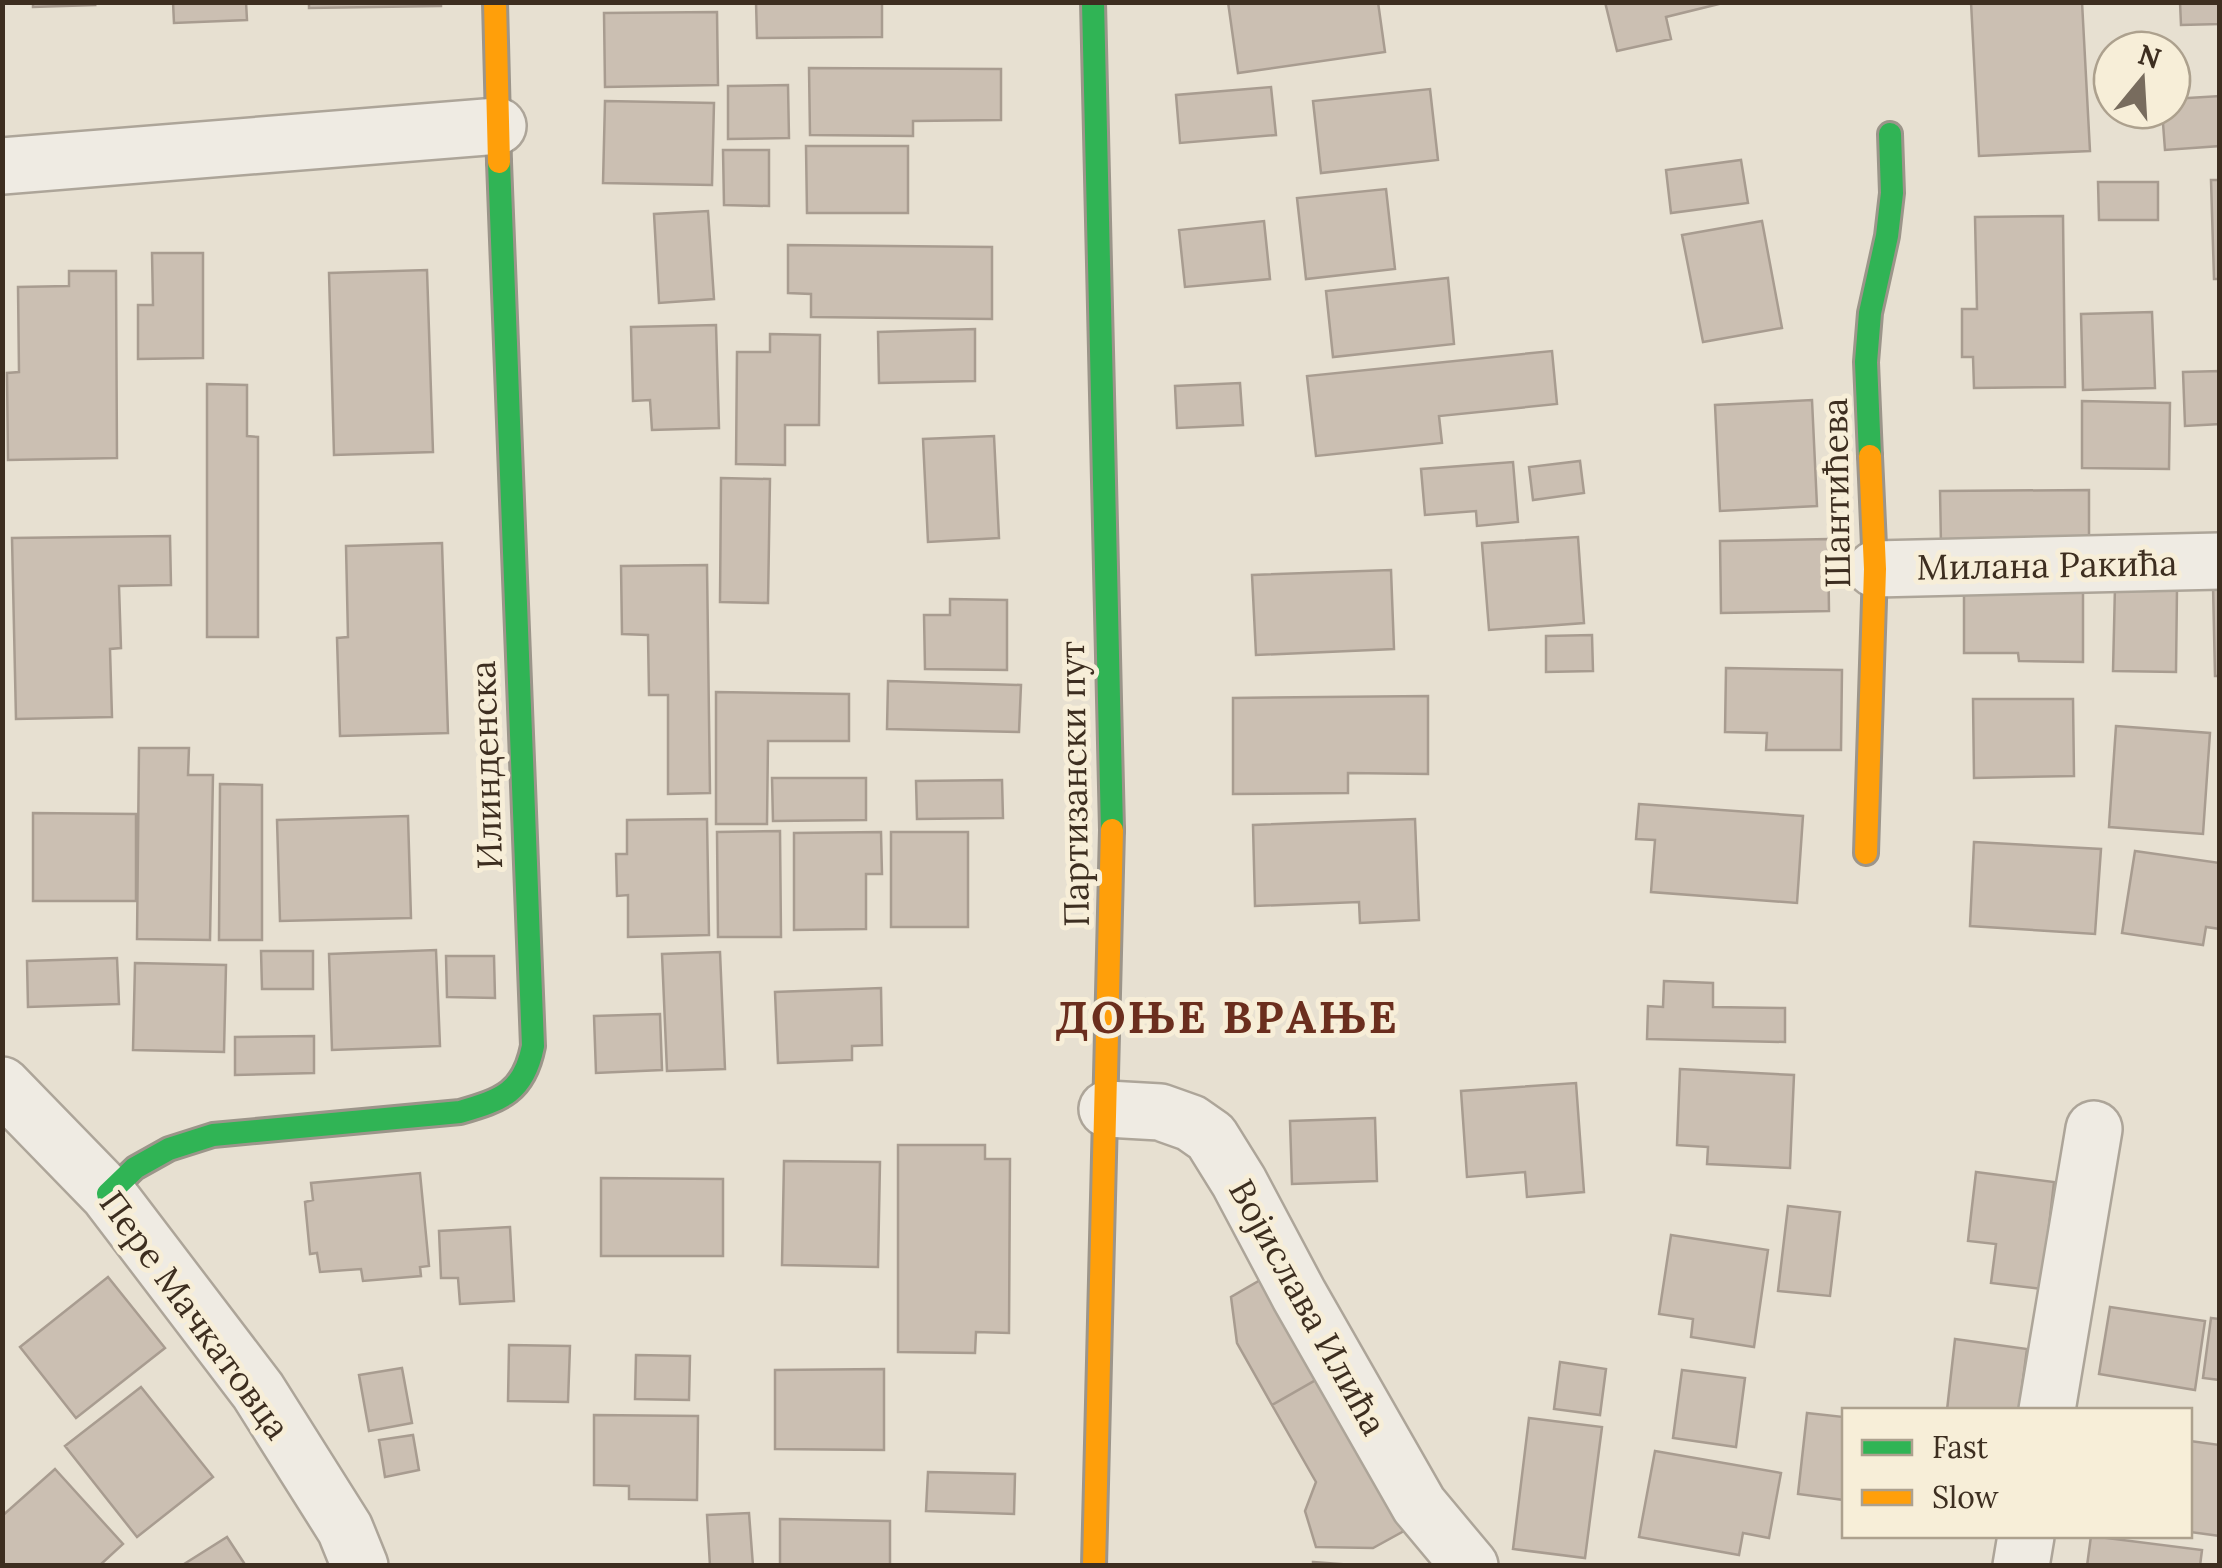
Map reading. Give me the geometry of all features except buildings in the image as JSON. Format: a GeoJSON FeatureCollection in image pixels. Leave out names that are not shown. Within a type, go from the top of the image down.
{"type":"FeatureCollection","features":[{"type":"Feature","properties":{"kind":"street","name":"Илинденска"},"geometry":{"type":"LineString","coordinates":[[108,1194],[135,1168],[169,1148],[213,1135],[460,1112],[490,1104],[518,1088],[530,1070],[533,1046],[494,2]]}},
{"type":"Feature","properties":{"kind":"street","name":"Партизански пут"},"geometry":{"type":"LineString","coordinates":[[1092,2],[1113,876],[1094,1566]]}},
{"type":"Feature","properties":{"kind":"street"},"geometry":{"type":"LineString","coordinates":[[2,166],[498,126]]}},
{"type":"Feature","properties":{"kind":"street","name":"Шантићева"},"geometry":{"type":"LineString","coordinates":[[1866,853],[1874,569],[1866,362],[1870,313],[1888,236],[1892,193],[1890,134]]}},
{"type":"Feature","properties":{"kind":"street","name":"Милана Ракића"},"geometry":{"type":"LineString","coordinates":[[1874,569],[2220,561]]}},
{"type":"Feature","properties":{"kind":"street","name":"Пере Мачкатовца"},"geometry":{"type":"LineString","coordinates":[[2,1085],[108,1194],[258,1391],[344,1529],[360,1566]]}},
{"type":"Feature","properties":{"kind":"street","name":"Војислава Илића"},"geometry":{"type":"LineString","coordinates":[[1107,1108],[1160,1112],[1191,1123],[1211,1137],[1419,1505],[1470,1566]]}},
{"type":"Feature","properties":{"kind":"street"},"geometry":{"type":"LineString","coordinates":[[2047,1408],[2094,1130]]}},
{"type":"Feature","properties":{"kind":"street"},"geometry":{"type":"LineString","coordinates":[[2021,1566],[2026,1538]]}},
{"type":"Feature","properties":{"kind":"traffic: fast"},"geometry":{"type":"LineString","coordinates":[[1093,2],[1112,830]]}},
{"type":"Feature","properties":{"kind":"traffic: fast"},"geometry":{"type":"LineString","coordinates":[[1870,456],[1866,362],[1870,313],[1892,193],[1890,134]]}},
{"type":"Feature","properties":{"kind":"traffic: fast"},"geometry":{"type":"LineString","coordinates":[[108,1194],[135,1168],[169,1149],[213,1135],[475,1108],[509,1092],[529,1062],[533,1046],[499,162]]}},
{"type":"Feature","properties":{"kind":"traffic: slow"},"geometry":{"type":"LineString","coordinates":[[495,2],[499,162]]}},
{"type":"Feature","properties":{"kind":"traffic: slow"},"geometry":{"type":"LineString","coordinates":[[1866,853],[1875,569],[1870,456]]}},
{"type":"Feature","properties":{"kind":"traffic: slow"},"geometry":{"type":"LineString","coordinates":[[1094,1566],[1112,830]]}},
{"type":"Feature","properties":{"kind":"district","name":"ДОЊЕ ВРАЊЕ"},"geometry":{"type":"Point","coordinates":[1227,1016]}}]}
